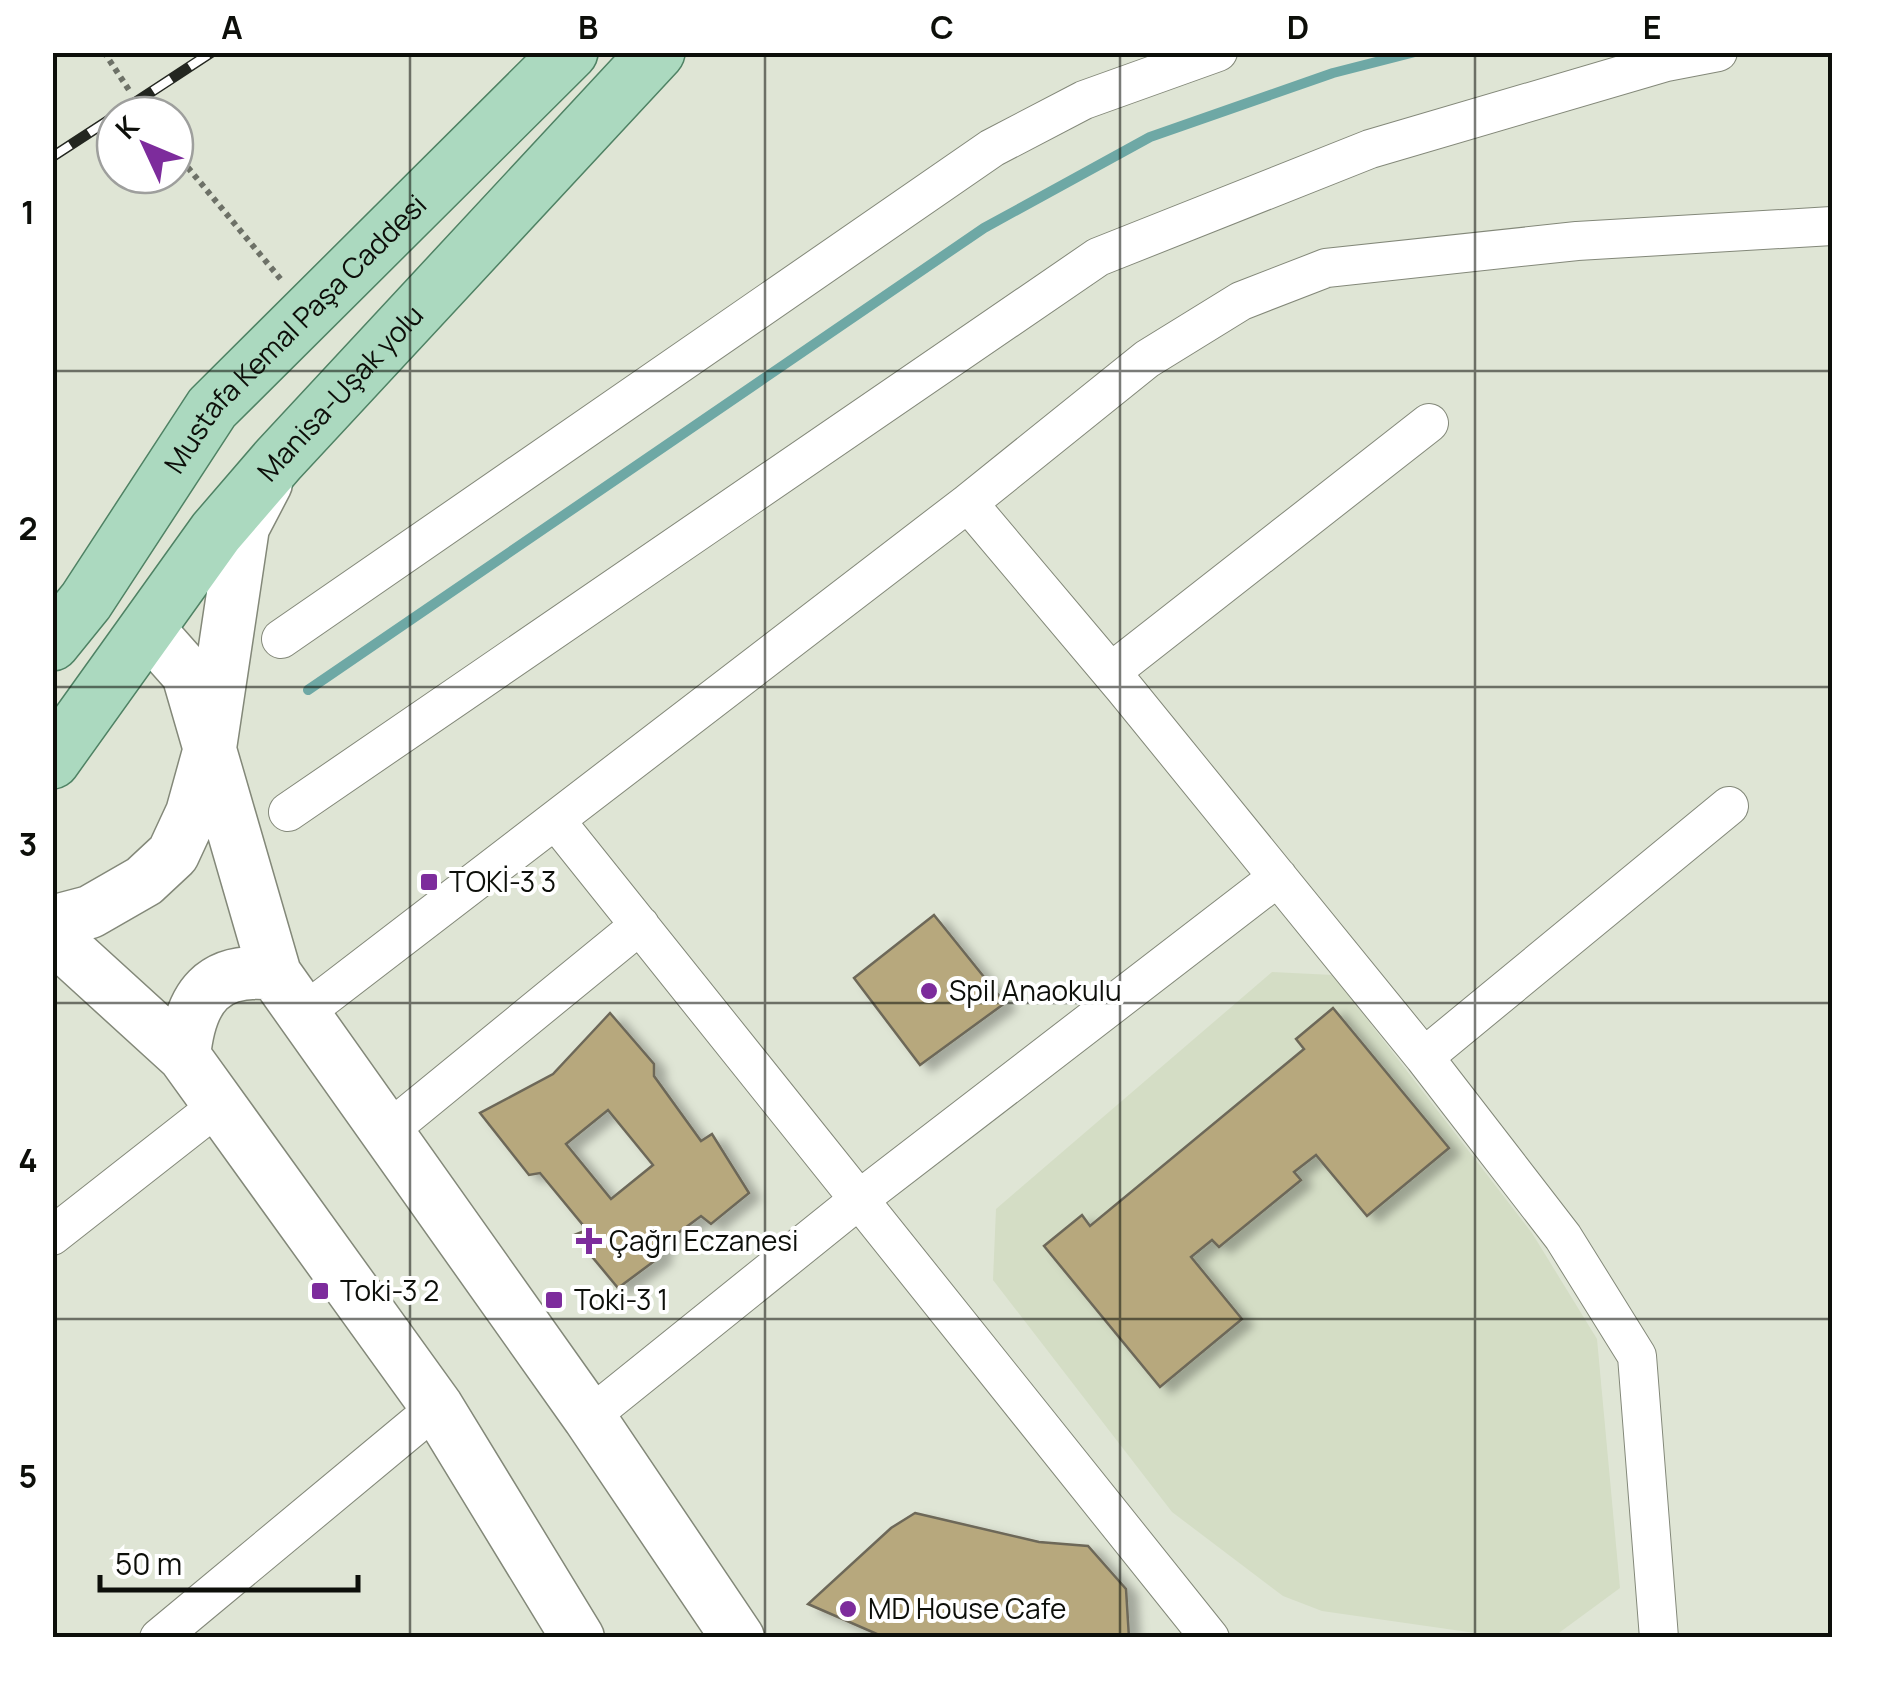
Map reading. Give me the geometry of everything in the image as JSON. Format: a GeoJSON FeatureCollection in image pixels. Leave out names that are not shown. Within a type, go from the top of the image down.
{"type":"FeatureCollection","features":[{"type":"Feature","properties":{"kind":"main road","name":"Mustafa Kemal Paşa Caddesi"},"geometry":{"type":"LineString","coordinates":[[52,642],[86,601],[212,408],[570,52]]}},
{"type":"Feature","properties":{"kind":"main road","name":"Manisa-Uşak yolu"},"geometry":{"type":"LineString","coordinates":[[52,761],[216,532],[278,460],[658,52]]}},
{"type":"Feature","properties":{"kind":"main road"},"geometry":{"type":"LineString","coordinates":[[86,601],[149,630]]}},
{"type":"Feature","properties":{"kind":"street"},"geometry":{"type":"LineString","coordinates":[[281,639],[992,148],[1084,100],[1218,52]]}},
{"type":"Feature","properties":{"kind":"street"},"geometry":{"type":"LineString","coordinates":[[288,812],[1098,256],[1370,149],[1666,62],[1718,52]]}},
{"type":"Feature","properties":{"kind":"street"},"geometry":{"type":"LineString","coordinates":[[290,993],[556,821],[968,503],[1147,359],[1241,301],[1326,268],[1578,241],[1827,234]]}},
{"type":"Feature","properties":{"kind":"street"},"geometry":{"type":"LineString","coordinates":[[1111,672],[1429,423]]}},
{"type":"Feature","properties":{"kind":"street"},"geometry":{"type":"LineString","coordinates":[[52,922],[90,912],[144,881],[173,854],[192,813],[210,748],[243,527],[278,460]]}},
{"type":"Feature","properties":{"kind":"street"},"geometry":{"type":"LineString","coordinates":[[968,503],[1111,672],[1424,1057],[1563,1237],[1637,1356],[1659,1638]]}},
{"type":"Feature","properties":{"kind":"street"},"geometry":{"type":"LineString","coordinates":[[149,630],[188,674],[290,993],[589,1417],[738,1638]]}},
{"type":"Feature","properties":{"kind":"street"},"geometry":{"type":"LineString","coordinates":[[1424,1057],[1729,806]]}},
{"type":"Feature","properties":{"kind":"street"},"geometry":{"type":"LineString","coordinates":[[556,821],[1210,1638]]}},
{"type":"Feature","properties":{"kind":"street"},"geometry":{"type":"LineString","coordinates":[[589,1417],[861,1198],[1278,877]]}},
{"type":"Feature","properties":{"kind":"street"},"geometry":{"type":"LineString","coordinates":[[388,1131],[640,926]]}},
{"type":"Feature","properties":{"kind":"street"},"geometry":{"type":"LineString","coordinates":[[52,943],[72,953],[184,1056],[437,1407],[570,1634]]}},
{"type":"Feature","properties":{"kind":"street"},"geometry":{"type":"LineString","coordinates":[[184,1056],[187,1025],[197,1004],[210,987],[230,974],[249,970],[290,993]]}},
{"type":"Feature","properties":{"kind":"street"},"geometry":{"type":"LineString","coordinates":[[52,1236],[219,1105]]}},
{"type":"Feature","properties":{"kind":"street"},"geometry":{"type":"LineString","coordinates":[[159,1638],[437,1407]]}},
{"type":"Feature","properties":{"kind":"path"},"geometry":{"type":"LineString","coordinates":[[104,52],[129,90]]}},
{"type":"Feature","properties":{"kind":"path"},"geometry":{"type":"LineString","coordinates":[[195,176],[308,312]]}},
{"type":"Feature","properties":{"kind":"shaded area"},"geometry":{"type":"Polygon","coordinates":[[[1272,972],[1333,975],[1532,1233],[1597,1339],[1620,1588],[1552,1638],[1503,1637],[1322,1611],[1283,1596],[1172,1512],[993,1280],[996,1209],[1272,972]]]}},
{"type":"Feature","properties":{"kind":"building","name":"Spil Anaokulu"},"geometry":{"type":"Polygon","coordinates":[[[934,915],[1005,1003],[920,1065],[854,978],[934,915]]]}},
{"type":"Feature","properties":{"kind":"building"},"geometry":{"type":"Polygon","coordinates":[[[1333,1008],[1449,1148],[1367,1216],[1316,1155],[1294,1172],[1301,1180],[1219,1247],[1212,1240],[1191,1257],[1242,1319],[1160,1387],[1044,1246],[1082,1215],[1090,1226],[1304,1049],[1296,1039],[1333,1008]]]}},
{"type":"Feature","properties":{"kind":"building"},"geometry":{"type":"Polygon","coordinates":[[[610,1013],[654,1064],[654,1076],[701,1141],[712,1134],[749,1193],[711,1224],[701,1216],[658,1248],[661,1256],[618,1288],[574,1235],[587,1230],[540,1173],[529,1175],[480,1113],[553,1074],[610,1013]],[[608,1110],[566,1144],[611,1199],[653,1165],[608,1110]]]}},
{"type":"Feature","properties":{"kind":"building"},"geometry":{"type":"Polygon","coordinates":[[[915,1513],[1039,1542],[1088,1546],[1126,1589],[1129,1638],[886,1638],[808,1604],[891,1528],[915,1513]]]}},
{"type":"Feature","properties":{"kind":"waterway"},"geometry":{"type":"LineString","coordinates":[[308,690],[984,228],[1150,137],[1333,73],[1415,52]]}},
{"type":"Feature","properties":{"kind":"railway"},"geometry":{"type":"LineString","coordinates":[[146,95],[212,52]]}},
{"type":"Feature","properties":{"kind":"railway"},"geometry":{"type":"LineString","coordinates":[[52,157],[95,129]]}},
{"type":"Feature","properties":{"kind":"place","name":"TOKİ-3 3"},"geometry":{"type":"Point","coordinates":[429,882]}},
{"type":"Feature","properties":{"kind":"place","name":"Spil Anaokulu"},"geometry":{"type":"Point","coordinates":[929,991]}},
{"type":"Feature","properties":{"kind":"place","name":"Çağrı Eczanesi"},"geometry":{"type":"Point","coordinates":[589,1241]}},
{"type":"Feature","properties":{"kind":"place","name":"Toki-3 2"},"geometry":{"type":"Point","coordinates":[320,1291]}},
{"type":"Feature","properties":{"kind":"place","name":"Toki-3 1"},"geometry":{"type":"Point","coordinates":[554,1300]}},
{"type":"Feature","properties":{"kind":"place","name":"MD House Cafe"},"geometry":{"type":"Point","coordinates":[848,1609]}}]}
